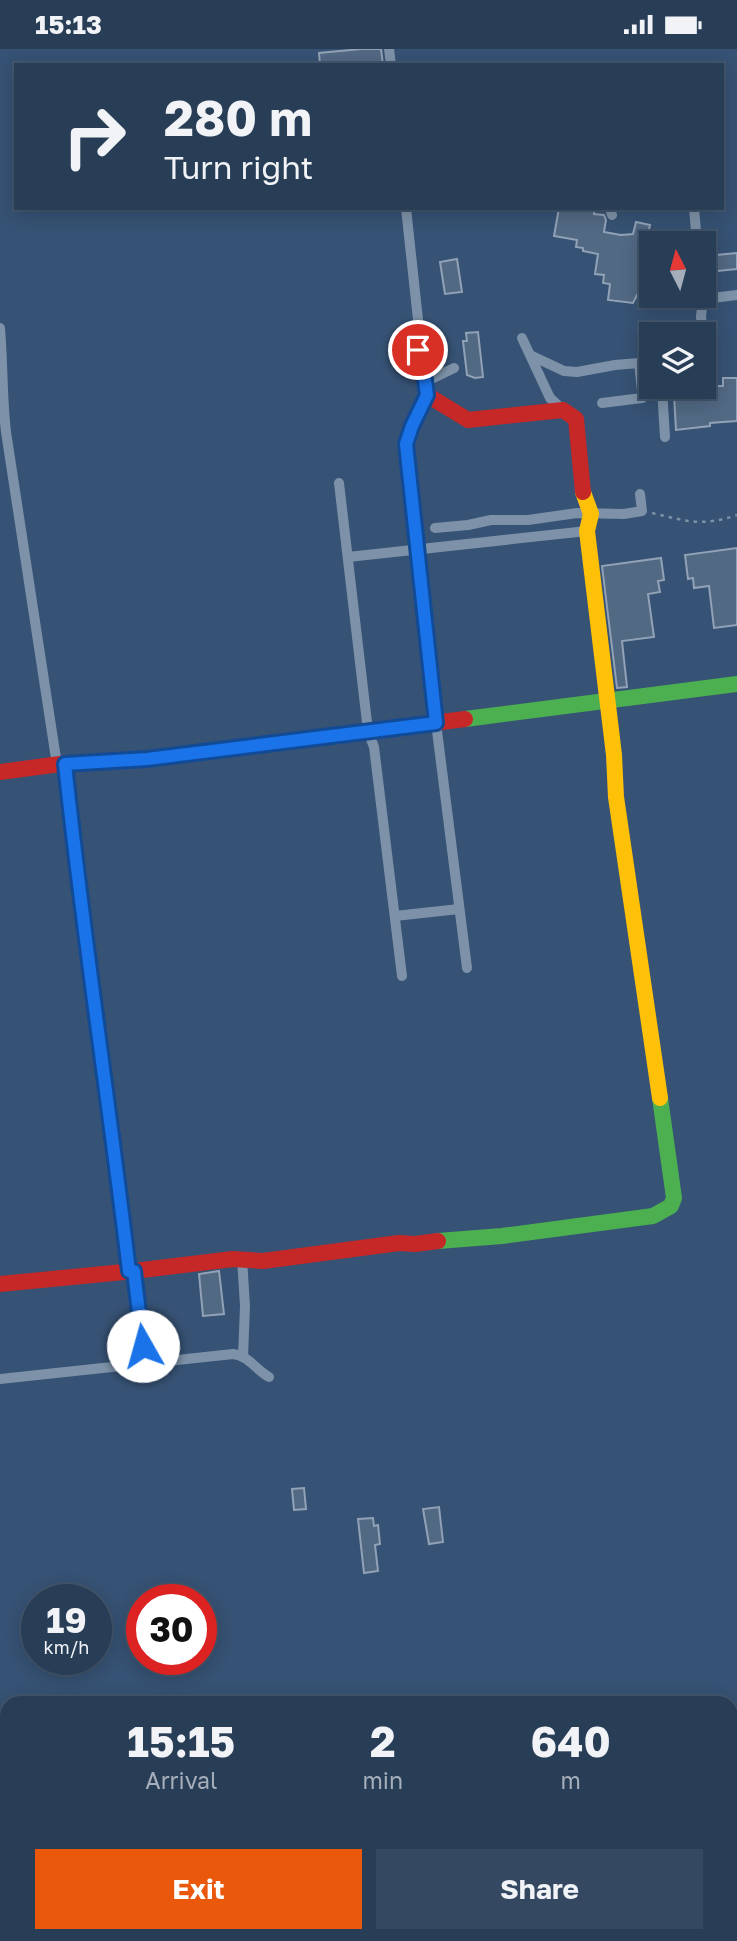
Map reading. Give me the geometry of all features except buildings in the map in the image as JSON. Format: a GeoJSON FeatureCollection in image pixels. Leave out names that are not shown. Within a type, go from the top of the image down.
{"type":"FeatureCollection","features":[{"type":"Feature","properties":{"kind":"street"},"geometry":{"type":"LineString","coordinates":[[406,210],[426,388],[406,444],[436,723],[467,968]]}},
{"type":"Feature","properties":{"kind":"street"},"geometry":{"type":"LineString","coordinates":[[694,210],[696,231]]}},
{"type":"Feature","properties":{"kind":"street"},"geometry":{"type":"LineString","coordinates":[[716,296],[737,295]]}},
{"type":"Feature","properties":{"kind":"street"},"geometry":{"type":"LineString","coordinates":[[0,328],[6,432],[61,764],[145,1363]]}},
{"type":"Feature","properties":{"kind":"street"},"geometry":{"type":"LineString","coordinates":[[0,1284],[242,1259],[263,1261],[399,1243],[502,1236],[653,1216],[671,1206],[674,1198],[616,797],[614,755],[587,531],[591,514],[584,498],[576,419],[550,398],[522,338]]}},
{"type":"Feature","properties":{"kind":"street"},"geometry":{"type":"LineString","coordinates":[[406,340],[418,350],[422,359]]}},
{"type":"Feature","properties":{"kind":"street"},"geometry":{"type":"LineString","coordinates":[[530,355],[564,371],[577,372],[639,363]]}},
{"type":"Feature","properties":{"kind":"street"},"geometry":{"type":"LineString","coordinates":[[426,388],[454,368]]}},
{"type":"Feature","properties":{"kind":"street"},"geometry":{"type":"LineString","coordinates":[[426,388],[468,420],[563,410]]}},
{"type":"Feature","properties":{"kind":"street"},"geometry":{"type":"LineString","coordinates":[[602,403],[639,398]]}},
{"type":"Feature","properties":{"kind":"street"},"geometry":{"type":"LineString","coordinates":[[663,399],[665,437]]}},
{"type":"Feature","properties":{"kind":"street"},"geometry":{"type":"LineString","coordinates":[[340,483],[368,731],[374,747],[402,976]]}},
{"type":"Feature","properties":{"kind":"street"},"geometry":{"type":"LineString","coordinates":[[435,528],[577,513],[624,514],[642,511],[640,494]]}},
{"type":"Feature","properties":{"kind":"street"},"geometry":{"type":"LineString","coordinates":[[348,557],[587,531]]}},
{"type":"Feature","properties":{"kind":"street"},"geometry":{"type":"LineString","coordinates":[[0,772],[61,764],[147,759],[737,684]]}},
{"type":"Feature","properties":{"kind":"street"},"geometry":{"type":"LineString","coordinates":[[395,916],[459,909]]}},
{"type":"Feature","properties":{"kind":"street"},"geometry":{"type":"LineString","coordinates":[[242,1259],[245,1306],[243,1357]]}},
{"type":"Feature","properties":{"kind":"street"},"geometry":{"type":"LineString","coordinates":[[0,1379],[224,1354],[238,1354],[249,1359],[269,1377]]}},
{"type":"Feature","properties":{"kind":"path"},"geometry":{"type":"LineString","coordinates":[[642,511],[699,523],[737,515]]}},
{"type":"Feature","properties":{"kind":"traffic: fast"},"geometry":{"type":"LineString","coordinates":[[465,719],[737,684]]}},
{"type":"Feature","properties":{"kind":"traffic: fast"},"geometry":{"type":"LineString","coordinates":[[438,1241],[502,1236],[653,1216],[671,1206],[674,1198],[660,1098]]}},
{"type":"Feature","properties":{"kind":"traffic: slow"},"geometry":{"type":"LineString","coordinates":[[583,492],[591,514],[587,531],[614,755],[616,797],[660,1098]]}},
{"type":"Feature","properties":{"kind":"traffic: jam"},"geometry":{"type":"LineString","coordinates":[[406,340],[422,365],[427,395],[468,420],[563,410],[576,419],[583,492]]}},
{"type":"Feature","properties":{"kind":"traffic: jam"},"geometry":{"type":"LineString","coordinates":[[0,772],[60,764],[147,759],[465,719]]}},
{"type":"Feature","properties":{"kind":"traffic: jam"},"geometry":{"type":"LineString","coordinates":[[0,1284],[233,1259],[263,1261],[399,1243],[438,1241]]}},
{"type":"Feature","properties":{"kind":"route"},"geometry":{"type":"LineString","coordinates":[[143,1346],[134,1271],[129,1271],[65,764],[147,759],[436,723],[406,444],[427,395],[422,359],[418,350]]}}]}
